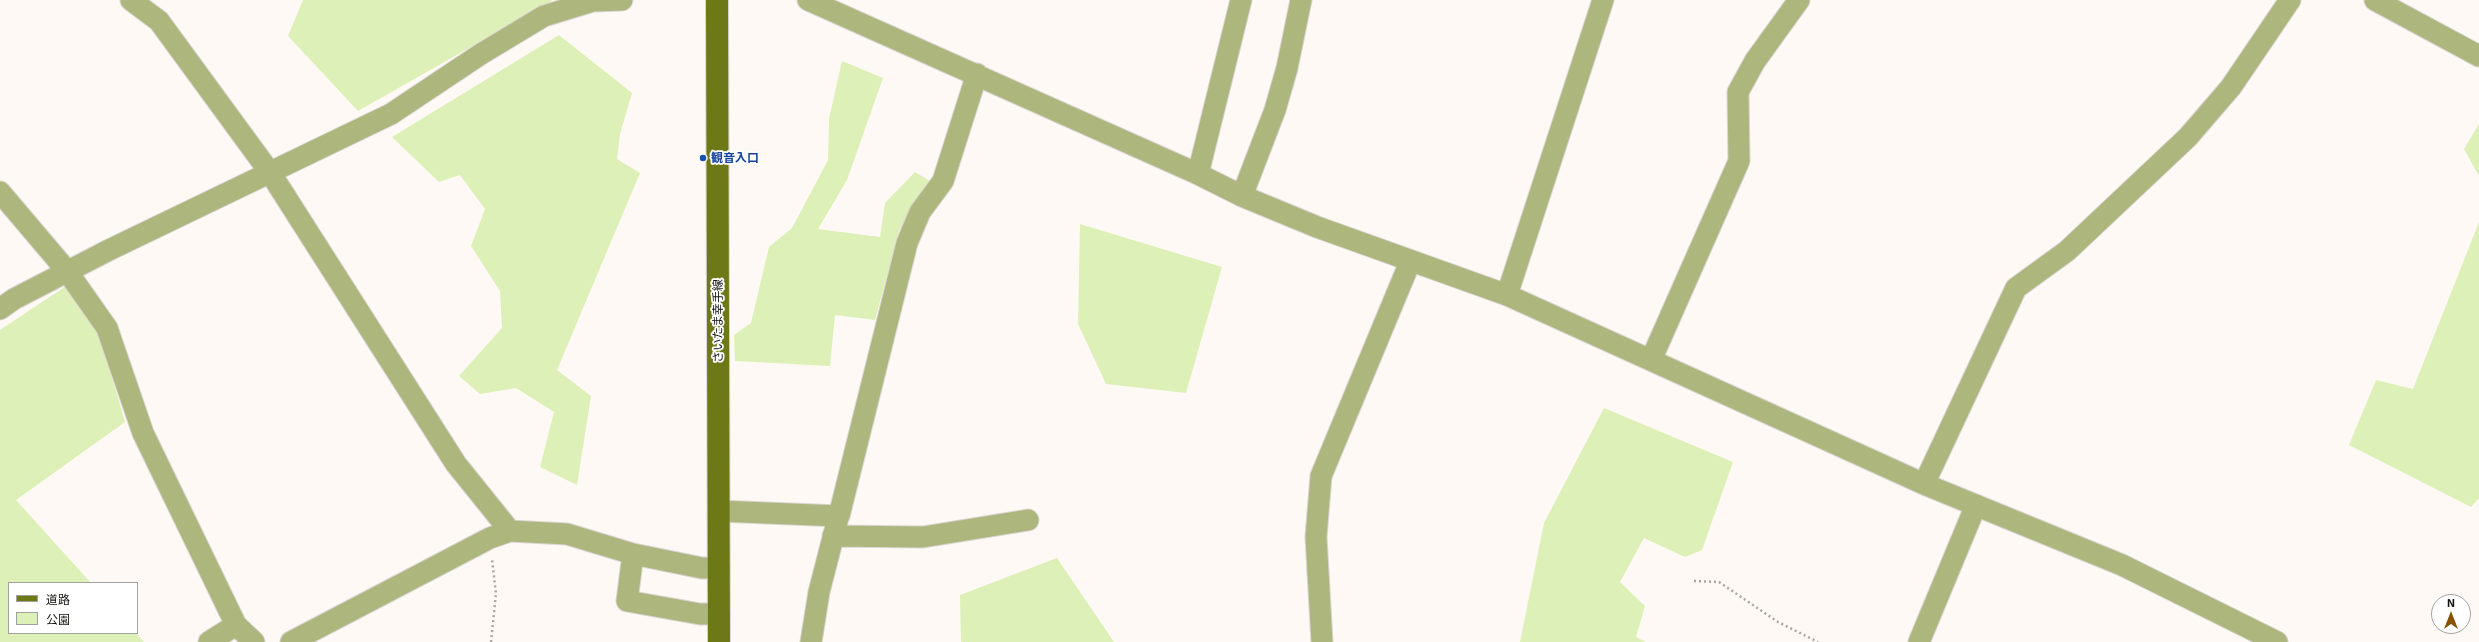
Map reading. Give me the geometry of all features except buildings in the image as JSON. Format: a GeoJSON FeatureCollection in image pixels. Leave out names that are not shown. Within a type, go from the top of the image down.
{"type":"FeatureCollection","features":[{"type":"Feature","properties":{"kind":"main road","name":"さいたま幸手線"},"geometry":{"type":"LineString","coordinates":[[717,0],[719,642]]}},
{"type":"Feature","properties":{"kind":"street"},"geometry":{"type":"LineString","coordinates":[[130,0],[159,21],[271,174],[456,464],[510,531]]}},
{"type":"Feature","properties":{"kind":"street"},"geometry":{"type":"LineString","coordinates":[[0,309],[67,271],[271,174],[391,114],[481,54],[544,16],[593,1],[622,0]]}},
{"type":"Feature","properties":{"kind":"street"},"geometry":{"type":"LineString","coordinates":[[808,0],[977,74],[1198,174],[1242,196],[1410,262],[1507,294],[1924,484],[2122,565],[2277,642]]}},
{"type":"Feature","properties":{"kind":"street"},"geometry":{"type":"LineString","coordinates":[[1198,174],[1241,0]]}},
{"type":"Feature","properties":{"kind":"street"},"geometry":{"type":"LineString","coordinates":[[1242,196],[1275,110],[1287,68],[1301,0]]}},
{"type":"Feature","properties":{"kind":"street"},"geometry":{"type":"LineString","coordinates":[[1507,294],[1603,0]]}},
{"type":"Feature","properties":{"kind":"street"},"geometry":{"type":"LineString","coordinates":[[1651,360],[1739,161],[1738,92],[1755,61],[1799,0]]}},
{"type":"Feature","properties":{"kind":"street"},"geometry":{"type":"LineString","coordinates":[[1924,484],[2016,288],[2067,251],[2188,137],[2230,87],[2290,0]]}},
{"type":"Feature","properties":{"kind":"street"},"geometry":{"type":"LineString","coordinates":[[2375,0],[2479,56]]}},
{"type":"Feature","properties":{"kind":"street"},"geometry":{"type":"LineString","coordinates":[[812,642],[819,592],[907,243],[920,212],[943,182],[977,74]]}},
{"type":"Feature","properties":{"kind":"street"},"geometry":{"type":"LineString","coordinates":[[0,192],[67,271],[108,328],[143,433],[236,625],[254,642]]}},
{"type":"Feature","properties":{"kind":"street"},"geometry":{"type":"LineString","coordinates":[[1322,642],[1316,537],[1321,476],[1410,262]]}},
{"type":"Feature","properties":{"kind":"street"},"geometry":{"type":"LineString","coordinates":[[1919,642],[1976,505]]}},
{"type":"Feature","properties":{"kind":"street"},"geometry":{"type":"LineString","coordinates":[[719,511],[839,516]]}},
{"type":"Feature","properties":{"kind":"street"},"geometry":{"type":"LineString","coordinates":[[833,536],[923,536],[1028,520]]}},
{"type":"Feature","properties":{"kind":"street"},"geometry":{"type":"LineString","coordinates":[[291,642],[490,538],[510,531],[567,534],[633,554],[702,568],[719,568]]}},
{"type":"Feature","properties":{"kind":"street"},"geometry":{"type":"LineString","coordinates":[[633,554],[627,601],[700,614],[719,614]]}},
{"type":"Feature","properties":{"kind":"street"},"geometry":{"type":"LineString","coordinates":[[210,642],[236,625]]}},
{"type":"Feature","properties":{"kind":"path"},"geometry":{"type":"LineString","coordinates":[[490,538],[496,594],[491,642]]}},
{"type":"Feature","properties":{"kind":"path"},"geometry":{"type":"LineString","coordinates":[[1694,581],[1719,582],[1778,622],[1818,642]]}},
{"type":"Feature","properties":{"kind":"green space"},"geometry":{"type":"Polygon","coordinates":[[[303,0],[552,1],[358,111],[288,36],[303,0]]]}},
{"type":"Feature","properties":{"kind":"green space"},"geometry":{"type":"Polygon","coordinates":[[[559,35],[632,93],[620,134],[617,159],[640,173],[557,370],[591,396],[577,485],[540,467],[554,412],[516,388],[480,394],[459,376],[502,328],[500,291],[471,246],[485,209],[460,175],[439,182],[392,137],[559,35]]]}},
{"type":"Feature","properties":{"kind":"green space"},"geometry":{"type":"Polygon","coordinates":[[[842,61],[883,78],[847,180],[818,229],[880,237],[885,203],[915,172],[933,183],[899,231],[875,320],[835,315],[830,366],[735,361],[734,335],[751,323],[769,247],[792,228],[828,160],[829,119],[842,61]]]}},
{"type":"Feature","properties":{"kind":"green space"},"geometry":{"type":"Polygon","coordinates":[[[2479,124],[2479,176],[2464,149],[2479,124]]]}},
{"type":"Feature","properties":{"kind":"green space"},"geometry":{"type":"Polygon","coordinates":[[[2479,222],[2479,498],[2471,507],[2349,445],[2376,380],[2413,389],[2479,222]]]}},
{"type":"Feature","properties":{"kind":"green space"},"geometry":{"type":"Polygon","coordinates":[[[1080,224],[1222,267],[1186,393],[1106,384],[1078,324],[1080,224]]]}},
{"type":"Feature","properties":{"kind":"green space"},"geometry":{"type":"Polygon","coordinates":[[[66,286],[99,333],[125,422],[16,500],[90,582],[8,582],[8,634],[137,634],[144,642],[0,642],[0,330],[66,286]]]}},
{"type":"Feature","properties":{"kind":"green space"},"geometry":{"type":"Polygon","coordinates":[[[1604,408],[1733,462],[1702,550],[1685,557],[1644,538],[1620,582],[1645,606],[1636,637],[1646,642],[1520,642],[1544,523],[1604,408]]]}},
{"type":"Feature","properties":{"kind":"green space"},"geometry":{"type":"Polygon","coordinates":[[[1057,558],[1114,642],[961,642],[960,595],[1057,558]]]}},
{"type":"Feature","properties":{"kind":"place","name":"観音入口"},"geometry":{"type":"Point","coordinates":[703,158]}}]}
